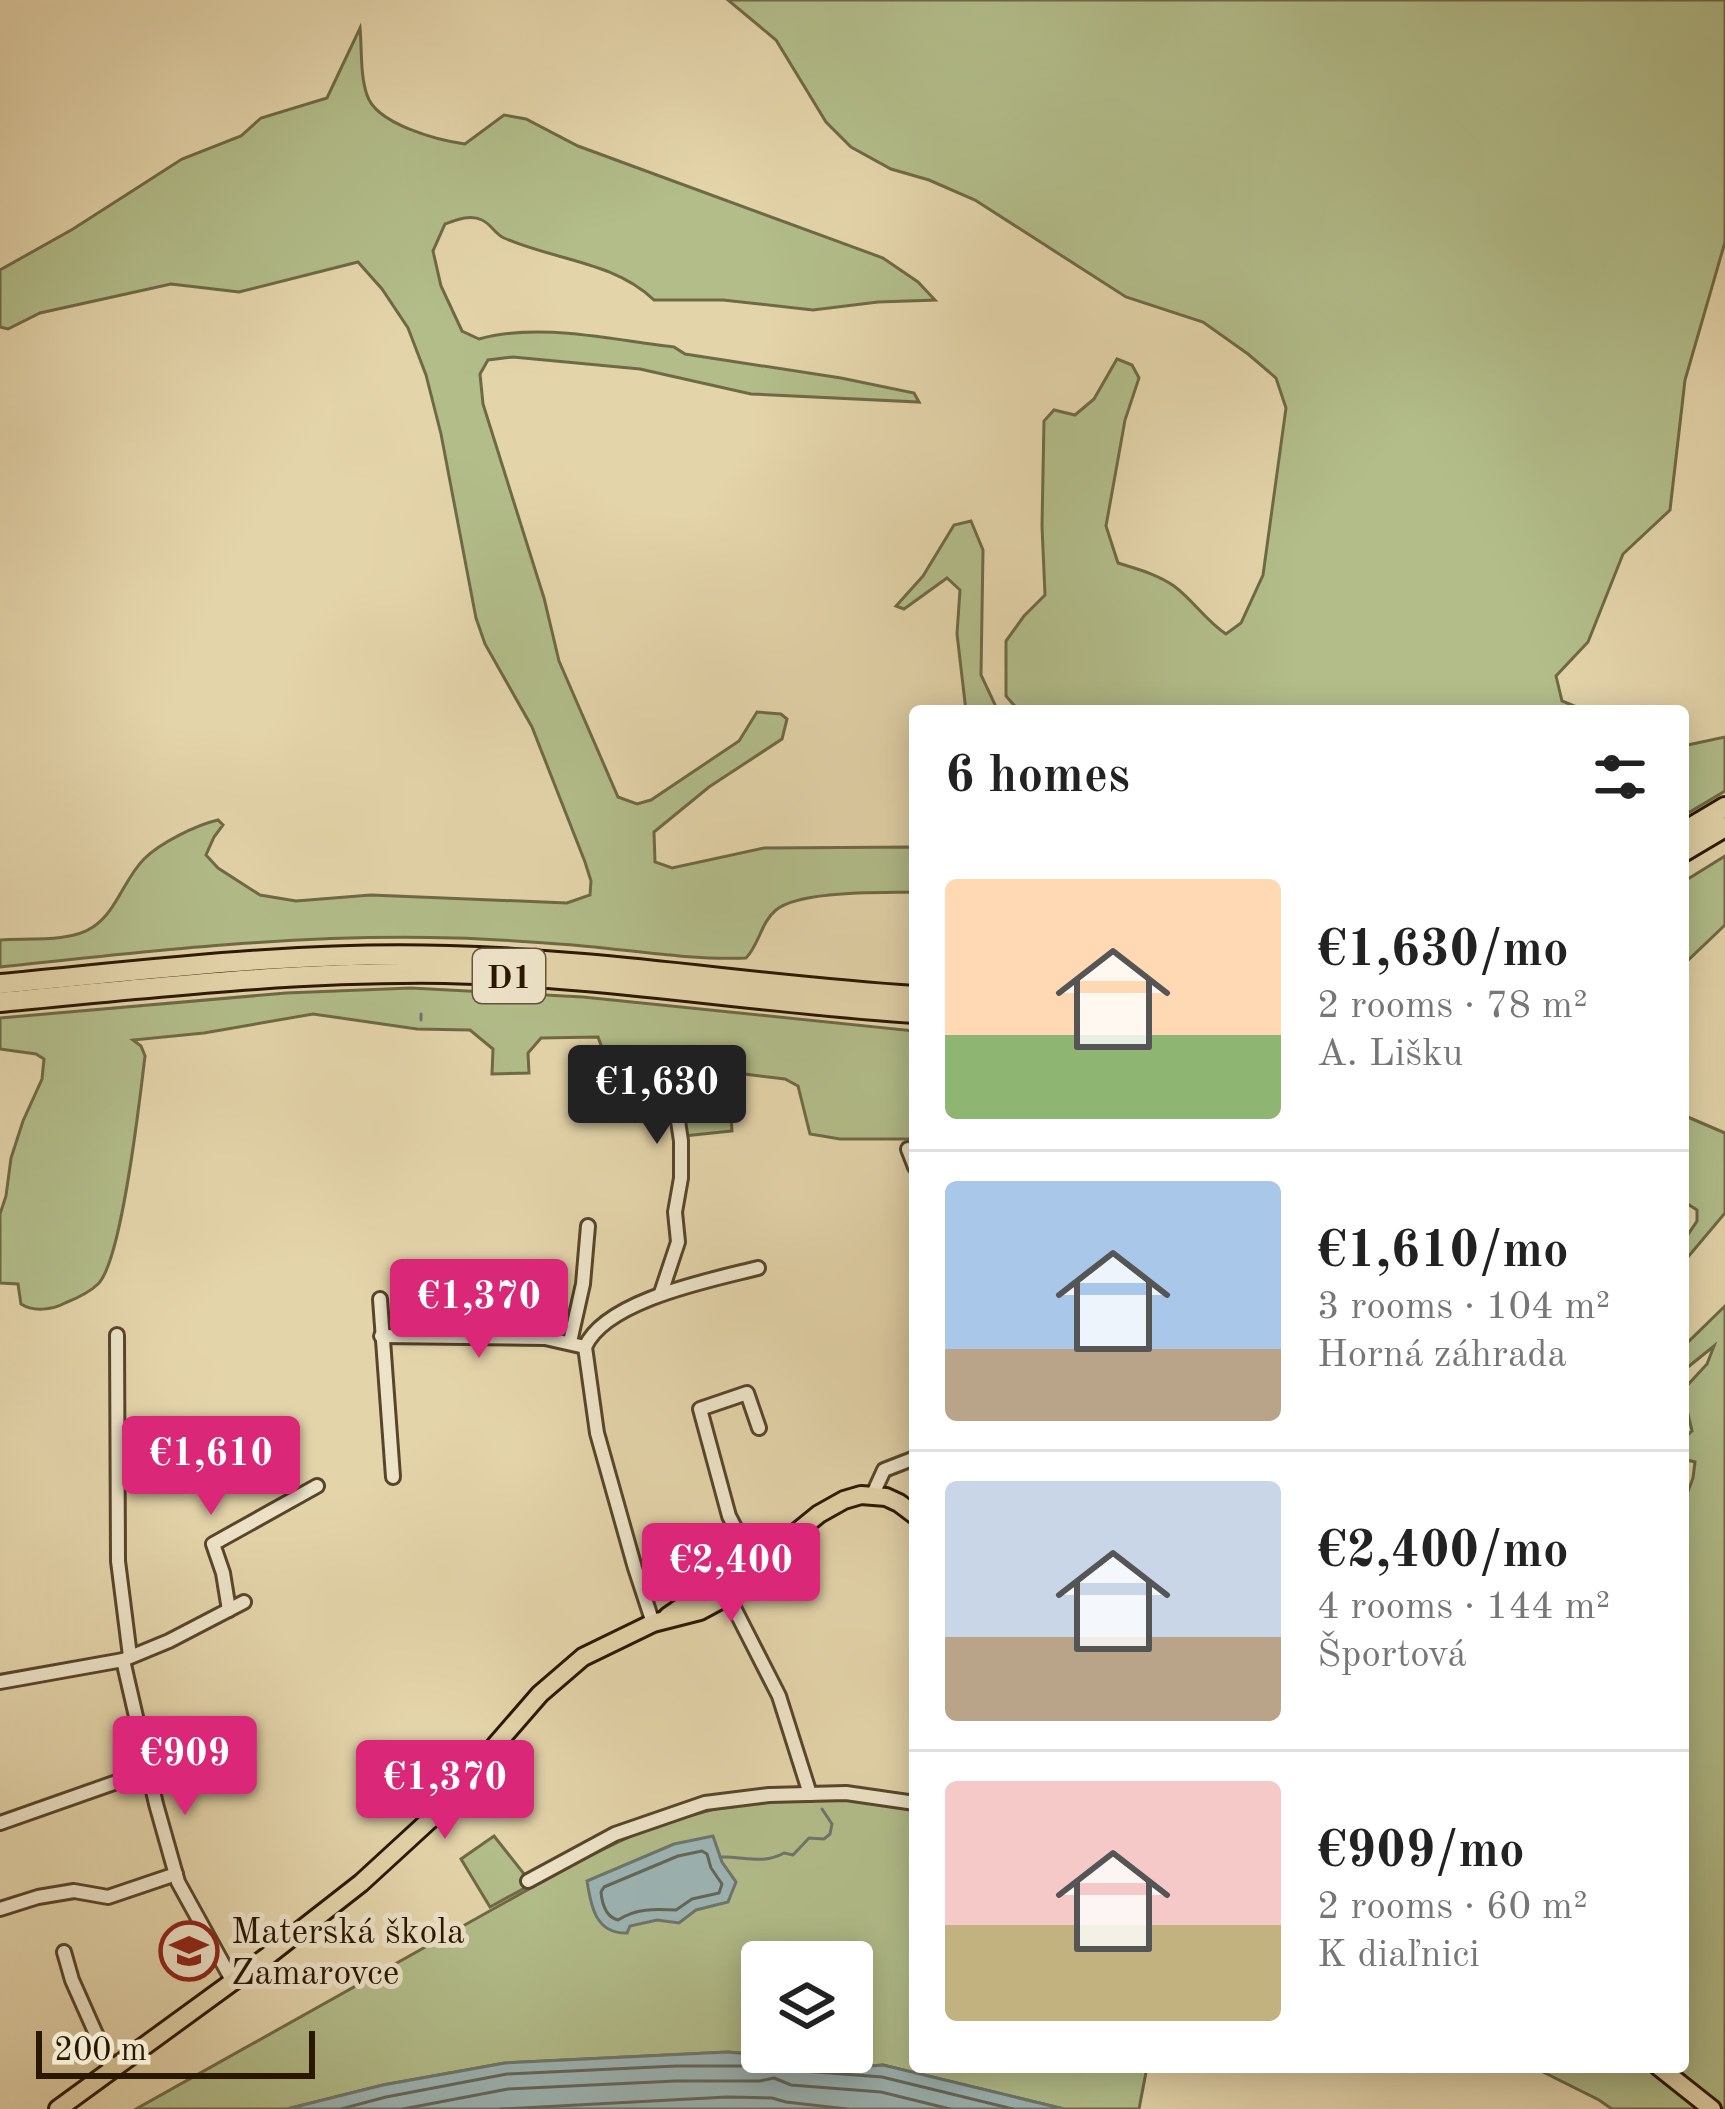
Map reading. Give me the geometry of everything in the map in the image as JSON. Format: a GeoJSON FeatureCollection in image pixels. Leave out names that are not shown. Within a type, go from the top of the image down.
{"type":"FeatureCollection","features":[{"type":"Feature","properties":{"kind":"highway"},"geometry":{"type":"LineString","coordinates":[[1689,828],[1725,806]]}},
{"type":"Feature","properties":{"kind":"highway"},"geometry":{"type":"LineString","coordinates":[[1689,848],[1725,827]]}},
{"type":"Feature","properties":{"kind":"highway","name":"D1"},"geometry":{"type":"LineString","coordinates":[[0,984],[248,962],[447,956],[549,961],[909,995]]}},
{"type":"Feature","properties":{"kind":"highway","name":"D1"},"geometry":{"type":"LineString","coordinates":[[0,1002],[245,979],[446,973],[550,978],[909,1012]]}},
{"type":"Feature","properties":{"kind":"main road"},"geometry":{"type":"LineString","coordinates":[[58,2109],[332,1908],[434,1816],[540,1694],[583,1657],[658,1622],[728,1576],[760,1562],[832,1506],[853,1496],[873,1495],[909,1510]]}},
{"type":"Feature","properties":{"kind":"main road"},"geometry":{"type":"LineString","coordinates":[[658,1622],[700,1611],[728,1596],[760,1562]]}},
{"type":"Feature","properties":{"kind":"main road"},"geometry":{"type":"LineString","coordinates":[[1667,2073],[1712,2109]]}},
{"type":"Feature","properties":{"kind":"street"},"geometry":{"type":"LineString","coordinates":[[661,1293],[677,1242],[681,1141],[674,1094]]}},
{"type":"Feature","properties":{"kind":"street"},"geometry":{"type":"LineString","coordinates":[[570,1342],[583,1284],[588,1226]]}},
{"type":"Feature","properties":{"kind":"street"},"geometry":{"type":"LineString","coordinates":[[658,1622],[634,1568],[597,1433],[585,1347],[599,1326],[661,1293],[758,1268]]}},
{"type":"Feature","properties":{"kind":"street"},"geometry":{"type":"LineString","coordinates":[[380,1299],[393,1477]]}},
{"type":"Feature","properties":{"kind":"street"},"geometry":{"type":"LineString","coordinates":[[117,1335],[118,1561],[127,1658],[148,1771],[176,1874],[232,1980]]}},
{"type":"Feature","properties":{"kind":"street"},"geometry":{"type":"LineString","coordinates":[[381,1336],[525,1337],[585,1347]]}},
{"type":"Feature","properties":{"kind":"street"},"geometry":{"type":"LineString","coordinates":[[758,1428],[747,1393],[700,1409],[729,1516],[760,1562]]}},
{"type":"Feature","properties":{"kind":"street"},"geometry":{"type":"LineString","coordinates":[[873,1495],[884,1470],[909,1460]]}},
{"type":"Feature","properties":{"kind":"street"},"geometry":{"type":"LineString","coordinates":[[229,1610],[213,1544],[317,1486]]}},
{"type":"Feature","properties":{"kind":"street"},"geometry":{"type":"LineString","coordinates":[[728,1596],[779,1696],[810,1794]]}},
{"type":"Feature","properties":{"kind":"street"},"geometry":{"type":"LineString","coordinates":[[0,1682],[127,1658],[244,1602]]}},
{"type":"Feature","properties":{"kind":"street"},"geometry":{"type":"LineString","coordinates":[[0,1823],[148,1771]]}},
{"type":"Feature","properties":{"kind":"street"},"geometry":{"type":"LineString","coordinates":[[528,1881],[615,1834],[697,1805],[846,1793],[909,1802]]}},
{"type":"Feature","properties":{"kind":"street"},"geometry":{"type":"LineString","coordinates":[[0,1909],[74,1891],[108,1897],[176,1874]]}},
{"type":"Feature","properties":{"kind":"street"},"geometry":{"type":"LineString","coordinates":[[64,1952],[112,2070]]}},
{"type":"Feature","properties":{"kind":"green space"},"geometry":{"type":"Polygon","coordinates":[[[728,0],[1725,0],[1725,242],[1685,380],[1670,510],[1623,554],[1588,642],[1556,676],[1562,701],[1572,705],[1014,705],[1006,696],[1006,641],[1045,595],[1044,421],[1054,410],[1075,415],[1094,399],[1117,359],[1132,365],[1139,378],[1125,420],[1106,526],[1118,563],[1174,586],[1226,634],[1241,623],[1263,575],[1286,408],[1276,378],[1203,322],[1126,297],[975,200],[891,169],[851,147],[826,122],[776,40],[728,0]]]}},
{"type":"Feature","properties":{"kind":"green space"},"geometry":{"type":"Polygon","coordinates":[[[360,28],[367,95],[395,122],[465,144],[504,115],[526,119],[578,146],[883,258],[935,300],[813,310],[723,300],[654,300],[620,277],[504,238],[473,218],[445,224],[433,251],[441,286],[462,331],[479,339],[526,332],[601,337],[914,393],[919,402],[751,394],[640,369],[513,357],[488,360],[480,374],[483,404],[559,661],[618,797],[637,804],[651,800],[739,741],[757,712],[787,719],[782,739],[709,787],[654,832],[655,862],[672,868],[764,848],[909,847],[909,892],[842,894],[788,904],[771,915],[746,958],[398,937],[227,945],[0,967],[0,940],[61,938],[84,932],[108,912],[151,853],[179,835],[218,820],[223,825],[206,855],[260,895],[296,901],[371,895],[567,903],[590,895],[585,862],[532,727],[485,644],[476,618],[426,375],[408,328],[358,262],[239,292],[171,284],[40,313],[8,329],[0,327],[0,270],[182,159],[241,136],[261,118],[327,98],[360,28]]]}},
{"type":"Feature","properties":{"kind":"green space"},"geometry":{"type":"Polygon","coordinates":[[[971,521],[983,550],[981,675],[995,705],[965,705],[957,634],[960,590],[947,578],[904,609],[896,606],[923,576],[954,525],[971,521]]]}},
{"type":"Feature","properties":{"kind":"green space"},"geometry":{"type":"Polygon","coordinates":[[[1725,737],[1725,791],[1689,812],[1689,745],[1725,737]]]}},
{"type":"Feature","properties":{"kind":"green space"},"geometry":{"type":"Polygon","coordinates":[[[1725,856],[1725,925],[1689,959],[1689,878],[1725,856]]]}},
{"type":"Feature","properties":{"kind":"green space"},"geometry":{"type":"Polygon","coordinates":[[[411,988],[583,997],[909,1030],[909,1139],[810,1134],[798,1086],[785,1079],[728,1072],[732,1131],[683,1136],[680,1087],[669,1060],[608,1064],[598,1037],[541,1038],[528,1053],[529,1073],[492,1074],[493,1049],[470,1030],[417,1029],[313,1014],[133,1040],[145,1056],[129,1177],[107,1269],[91,1290],[60,1305],[37,1309],[21,1304],[18,1284],[0,1283],[0,1214],[11,1158],[42,1079],[44,1059],[0,1049],[0,1018],[286,993],[411,988]]]}},
{"type":"Feature","properties":{"kind":"green space"},"geometry":{"type":"Polygon","coordinates":[[[1689,1118],[1725,1133],[1725,1213],[1689,1256],[1689,1233],[1697,1221],[1697,1210],[1689,1205],[1689,1118]]]}},
{"type":"Feature","properties":{"kind":"green space"},"geometry":{"type":"Polygon","coordinates":[[[1725,1306],[1725,2109],[1612,2109],[1545,2073],[1689,2073],[1689,1489],[1695,1462],[1689,1460],[1689,1384],[1707,1364],[1714,1346],[1689,1366],[1689,1341],[1725,1306]]]}},
{"type":"Feature","properties":{"kind":"green space"},"geometry":{"type":"Polygon","coordinates":[[[836,1794],[909,1805],[909,2071],[873,2066],[873,1941],[741,1941],[741,2053],[505,2063],[383,2085],[287,2109],[136,2109],[579,1861],[652,1826],[722,1807],[836,1794]]]}},
{"type":"Feature","properties":{"kind":"green space"},"geometry":{"type":"Polygon","coordinates":[[[494,1836],[532,1884],[490,1907],[461,1859],[494,1836]]]}},
{"type":"Feature","properties":{"kind":"green space"},"geometry":{"type":"Polygon","coordinates":[[[916,2073],[1146,2073],[1139,2109],[1064,2109],[916,2073]]]}},
{"type":"Feature","properties":{"kind":"water"},"geometry":{"type":"Polygon","coordinates":[[[713,1836],[736,1882],[728,1902],[696,1910],[679,1923],[657,1920],[630,1926],[627,1933],[602,1924],[587,1881],[674,1844],[713,1836]]]}},
{"type":"Feature","properties":{"kind":"water"},"geometry":{"type":"Polygon","coordinates":[[[728,2052],[741,2053],[741,2073],[873,2073],[873,2066],[883,2065],[1064,2109],[287,2109],[383,2085],[505,2063],[728,2052]]]}},
{"type":"Feature","properties":{"kind":"waterway"},"geometry":{"type":"LineString","coordinates":[[421,1014],[421,1020]]}},
{"type":"Feature","properties":{"kind":"waterway"},"geometry":{"type":"LineString","coordinates":[[720,1857],[793,1855],[809,1838],[824,1839],[830,1834],[832,1824],[822,1809]]}},
{"type":"Feature","properties":{"kind":"place","name":"Materská škola Zamarovce"},"geometry":{"type":"Point","coordinates":[189,1951]}}]}
